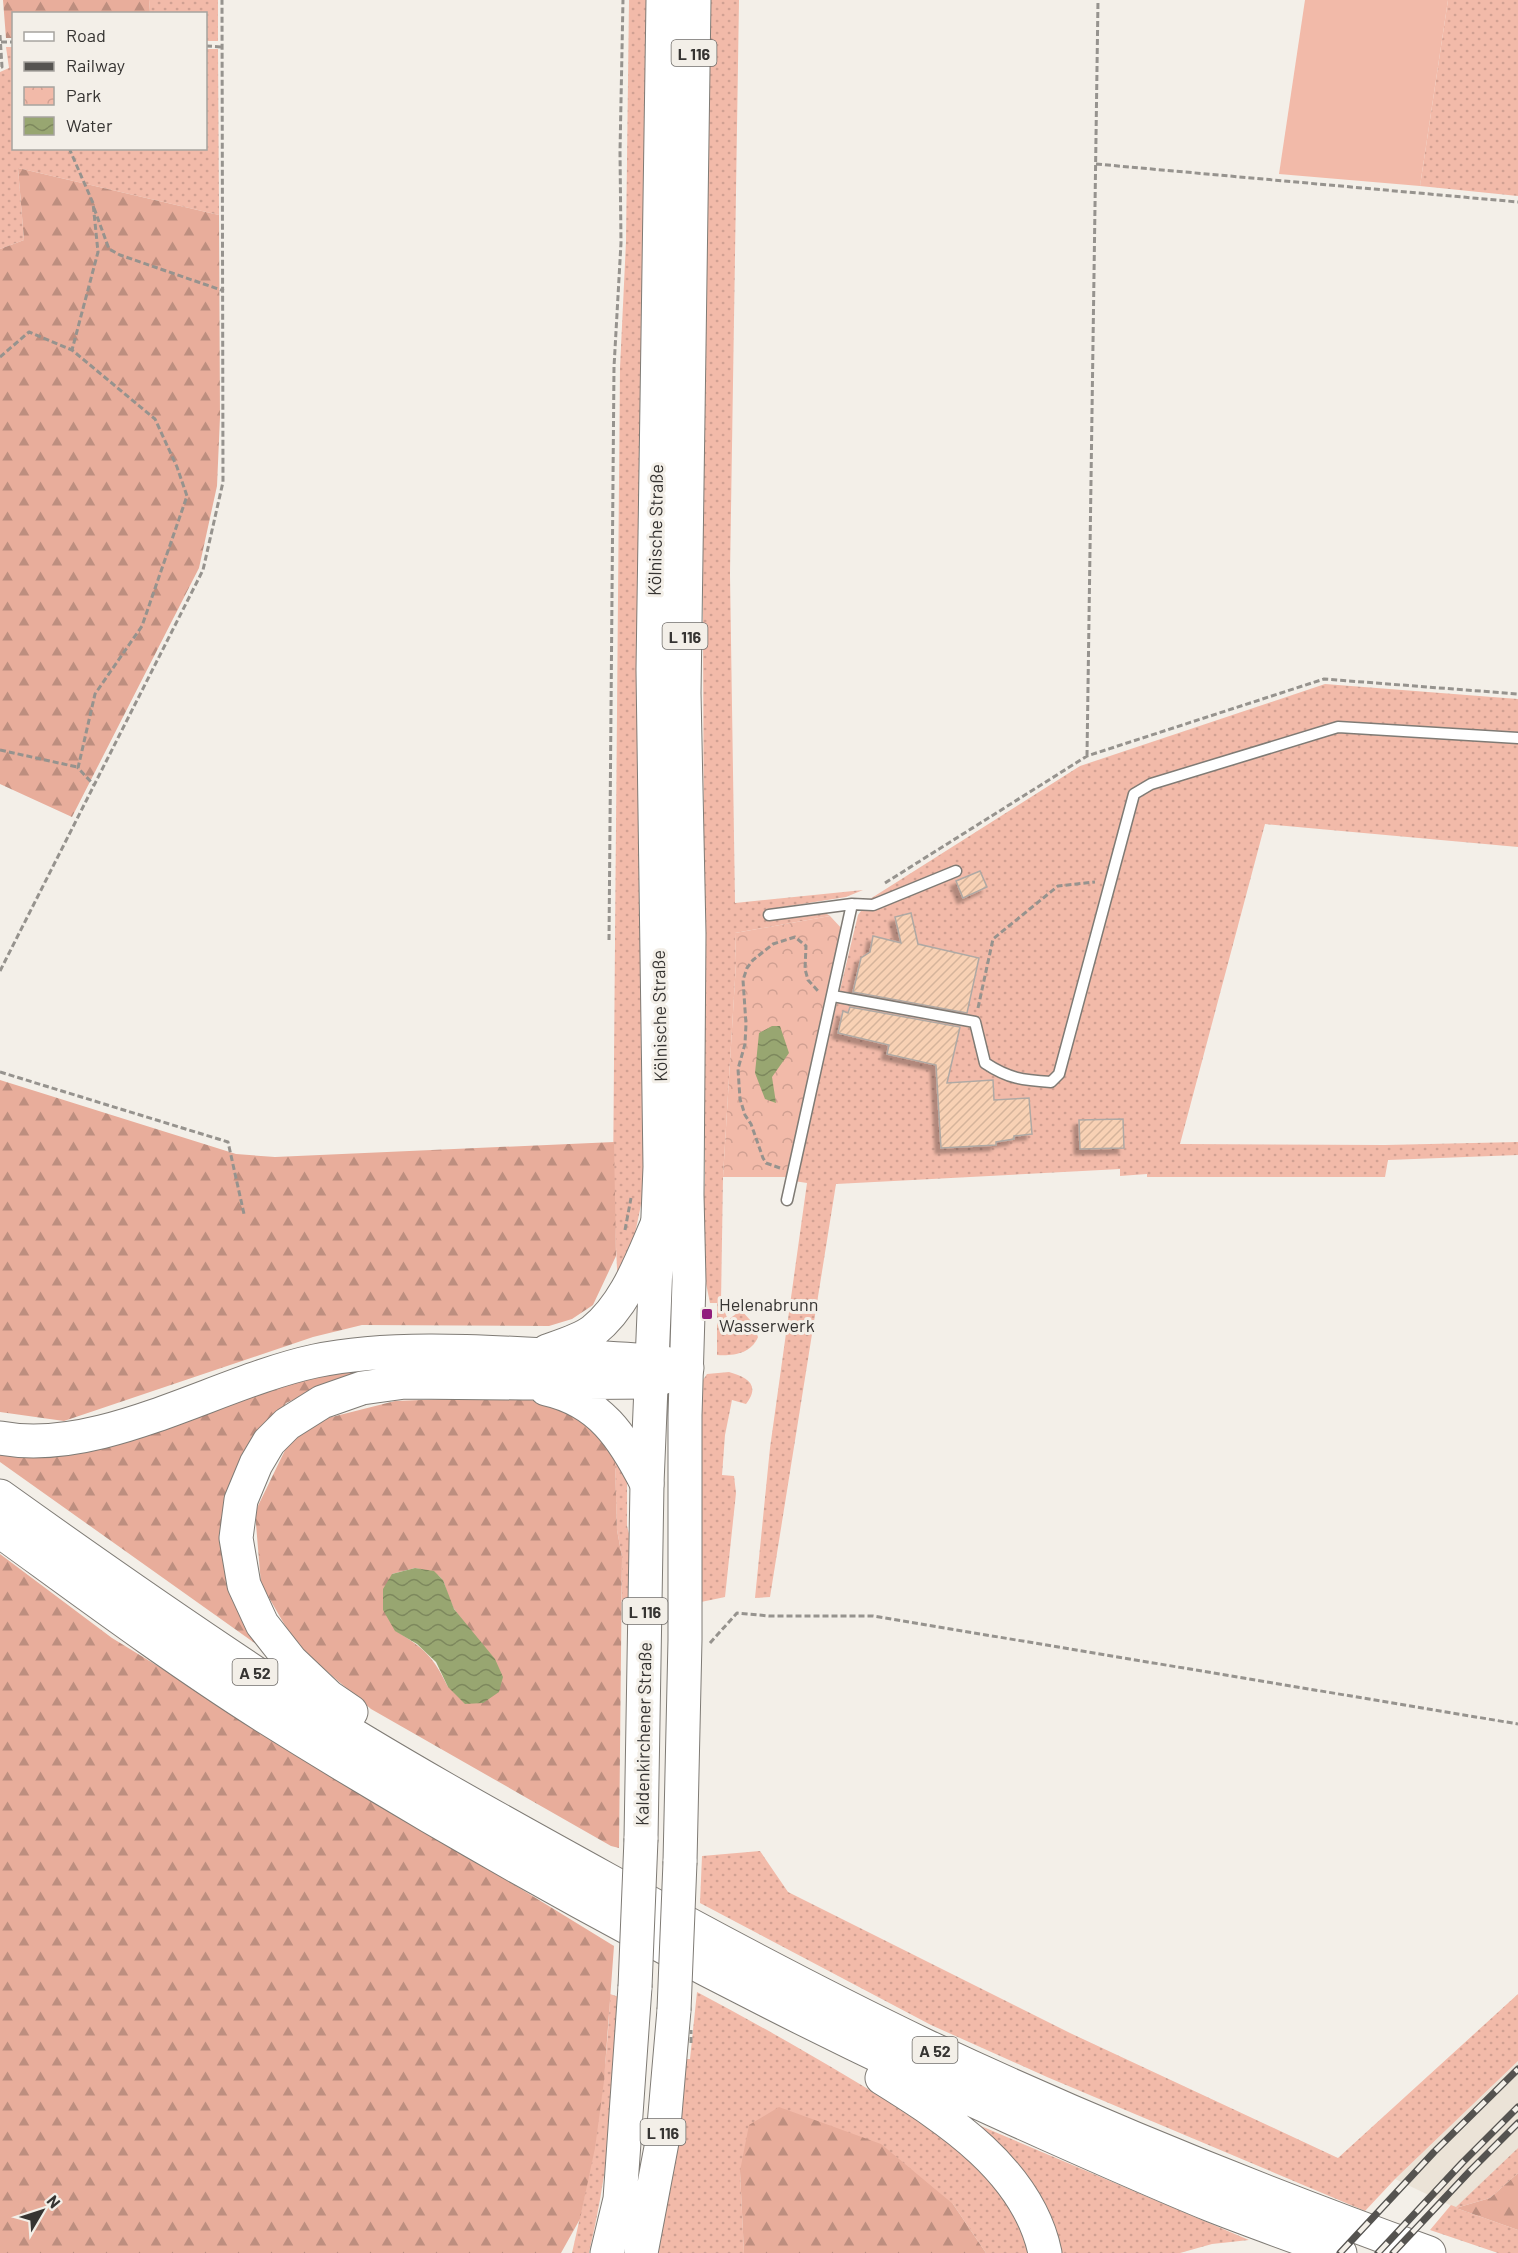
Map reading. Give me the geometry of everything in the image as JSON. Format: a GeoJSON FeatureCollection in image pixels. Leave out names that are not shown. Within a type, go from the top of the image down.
{"type":"FeatureCollection","features":[{"type":"Feature","properties":{"kind":"main road","name":"Kölnische Straße"},"geometry":{"type":"LineString","coordinates":[[663,0],[653,658],[674,1176]]}},
{"type":"Feature","properties":{"kind":"main road","name":"Kölnische Straße"},"geometry":{"type":"LineString","coordinates":[[674,1176],[689,934],[684,693],[694,0]]}},
{"type":"Feature","properties":{"kind":"main road","name":"Kaldenkirchener Straße"},"geometry":{"type":"LineString","coordinates":[[608,2253],[620,2199],[635,1987],[641,1839],[647,1484],[659,1220],[674,1176]]}},
{"type":"Feature","properties":{"kind":"main road","name":"L 116"},"geometry":{"type":"LineString","coordinates":[[641,2253],[663,2137],[674,2010],[680,1862],[689,1281],[674,1176]]}},
{"type":"Feature","properties":{"kind":"main road"},"geometry":{"type":"LineString","coordinates":[[525,1369],[548,1351],[591,1332],[604,1321],[628,1287],[659,1220]]}},
{"type":"Feature","properties":{"kind":"main road"},"geometry":{"type":"LineString","coordinates":[[0,1438],[28,1441],[96,1434],[273,1372],[316,1361],[363,1354],[437,1352],[525,1369],[586,1405],[607,1422],[626,1443],[647,1484]]}},
{"type":"Feature","properties":{"kind":"main road"},"geometry":{"type":"LineString","coordinates":[[520,1832],[329,1697],[291,1661],[262,1624],[244,1585],[236,1538],[241,1500],[255,1464],[269,1442],[287,1424],[322,1402],[362,1388],[525,1369],[652,1372],[687,1368]]}},
{"type":"Feature","properties":{"kind":"main road","name":"A 52"},"geometry":{"type":"LineString","coordinates":[[0,1496],[133,1590],[290,1696],[429,1781],[752,1959],[1025,2091],[1228,2178],[1429,2253]]}},
{"type":"Feature","properties":{"kind":"main road","name":"A 52"},"geometry":{"type":"LineString","coordinates":[[0,1531],[117,1616],[261,1714],[424,1813],[567,1895],[711,1973],[887,2061],[1067,2143],[1211,2205],[1340,2253]]}},
{"type":"Feature","properties":{"kind":"main road"},"geometry":{"type":"LineString","coordinates":[[711,1973],[905,2092],[957,2128],[1005,2174],[1023,2199],[1035,2222],[1045,2253]]}},
{"type":"Feature","properties":{"kind":"lane"},"geometry":{"type":"LineString","coordinates":[[833,996],[975,1022],[985,1063],[1016,1080],[1051,1082],[1059,1074],[1134,794],[1151,784],[1338,727],[1518,738]]}},
{"type":"Feature","properties":{"kind":"lane"},"geometry":{"type":"LineString","coordinates":[[769,915],[852,904],[873,905],[956,871]]}},
{"type":"Feature","properties":{"kind":"lane"},"geometry":{"type":"LineString","coordinates":[[787,1200],[852,904]]}},
{"type":"Feature","properties":{"kind":"path"},"geometry":{"type":"LineString","coordinates":[[0,971],[203,570],[223,482],[222,0]]}},
{"type":"Feature","properties":{"kind":"path"},"geometry":{"type":"LineString","coordinates":[[609,940],[614,402],[621,243],[623,0]]}},
{"type":"Feature","properties":{"kind":"path"},"geometry":{"type":"LineString","coordinates":[[1087,756],[1098,0]]}},
{"type":"Feature","properties":{"kind":"path"},"geometry":{"type":"LineString","coordinates":[[0,35],[2,67],[0,67]]}},
{"type":"Feature","properties":{"kind":"path"},"geometry":{"type":"LineString","coordinates":[[207,46],[223,46]]}},
{"type":"Feature","properties":{"kind":"path"},"geometry":{"type":"LineString","coordinates":[[70,150],[93,203],[109,249],[120,255],[224,291]]}},
{"type":"Feature","properties":{"kind":"path"},"geometry":{"type":"LineString","coordinates":[[1096,164],[1518,202]]}},
{"type":"Feature","properties":{"kind":"path"},"geometry":{"type":"LineString","coordinates":[[72,350],[98,252],[93,203]]}},
{"type":"Feature","properties":{"kind":"path"},"geometry":{"type":"LineString","coordinates":[[0,357],[29,332],[72,350],[154,419],[177,467],[187,496],[142,626],[95,694],[78,768]]}},
{"type":"Feature","properties":{"kind":"path"},"geometry":{"type":"LineString","coordinates":[[852,904],[1087,756],[1324,679],[1518,694]]}},
{"type":"Feature","properties":{"kind":"path"},"geometry":{"type":"LineString","coordinates":[[0,750],[78,768],[95,786]]}},
{"type":"Feature","properties":{"kind":"path"},"geometry":{"type":"LineString","coordinates":[[975,1022],[993,939],[1058,886],[1112,880]]}},
{"type":"Feature","properties":{"kind":"path"},"geometry":{"type":"LineString","coordinates":[[792,1173],[766,1163],[740,1099],[738,1069],[745,1044],[746,1024],[743,980],[753,960],[773,944],[795,937],[804,943],[807,950],[804,964],[808,980],[822,995],[833,996]]}},
{"type":"Feature","properties":{"kind":"path"},"geometry":{"type":"LineString","coordinates":[[0,1072],[228,1142],[244,1214]]}},
{"type":"Feature","properties":{"kind":"path"},"geometry":{"type":"LineString","coordinates":[[710,1643],[737,1613],[769,1616],[873,1616],[1518,1724]]}},
{"type":"Feature","properties":{"kind":"shaded area"},"geometry":{"type":"Polygon","coordinates":[[[1518,2061],[1518,2148],[1456,2208],[1395,2179],[1518,2061]]]}},
{"type":"Feature","properties":{"kind":"green space"},"geometry":{"type":"Polygon","coordinates":[[[3,0],[149,0],[150,12],[12,12],[12,38],[6,38],[3,0]]]}},
{"type":"Feature","properties":{"kind":"green space"},"geometry":{"type":"Polygon","coordinates":[[[149,0],[218,0],[218,41],[207,41],[207,12],[150,12],[149,0]]]}},
{"type":"Feature","properties":{"kind":"green space"},"geometry":{"type":"Polygon","coordinates":[[[629,0],[649,0],[647,1176],[633,1243],[618,1290],[613,1182],[615,943],[620,368],[626,242],[629,0]]]}},
{"type":"Feature","properties":{"kind":"green space"},"geometry":{"type":"Polygon","coordinates":[[[706,0],[739,0],[730,574],[735,903],[863,890],[846,897],[765,910],[767,920],[824,912],[830,916],[735,933],[736,963],[723,1177],[721,1302],[728,1320],[741,1310],[751,1321],[758,1337],[751,1347],[741,1353],[723,1355],[717,1355],[717,1303],[710,1303],[701,1259],[705,1177],[702,355],[706,0]]]}},
{"type":"Feature","properties":{"kind":"green space"},"geometry":{"type":"Polygon","coordinates":[[[1305,0],[1448,0],[1420,186],[1279,174],[1305,0]]]}},
{"type":"Feature","properties":{"kind":"green space"},"geometry":{"type":"Polygon","coordinates":[[[1448,0],[1518,0],[1518,196],[1420,186],[1448,0]]]}},
{"type":"Feature","properties":{"kind":"green space"},"geometry":{"type":"Polygon","coordinates":[[[6,47],[12,47],[12,150],[207,150],[207,49],[218,49],[219,215],[18,168],[24,240],[0,249],[0,72],[9,68],[6,47]]]}},
{"type":"Feature","properties":{"kind":"green space"},"geometry":{"type":"Polygon","coordinates":[[[18,168],[219,215],[220,417],[217,486],[199,568],[72,817],[0,784],[0,249],[24,240],[18,168]]]}},
{"type":"Feature","properties":{"kind":"green space"},"geometry":{"type":"Polygon","coordinates":[[[1325,684],[1518,699],[1518,847],[1265,824],[1180,1144],[1385,1145],[1518,1142],[1518,1155],[1388,1160],[1385,1177],[1147,1177],[1147,1174],[1120,1176],[1120,1169],[836,1184],[770,1597],[755,1598],[770,1448],[807,1183],[794,1181],[858,915],[870,899],[1080,766],[1325,684]]]}},
{"type":"Feature","properties":{"kind":"green space"},"geometry":{"type":"Polygon","coordinates":[[[830,916],[843,930],[787,1177],[723,1177],[736,963],[735,933],[830,916]]]}},
{"type":"Feature","properties":{"kind":"green space"},"geometry":{"type":"Polygon","coordinates":[[[0,1080],[236,1154],[275,1157],[614,1142],[616,1256],[593,1305],[572,1319],[549,1326],[362,1325],[313,1337],[64,1421],[0,1412],[0,1080]]]}},
{"type":"Feature","properties":{"kind":"green space"},"geometry":{"type":"Polygon","coordinates":[[[370,1366],[286,1403],[248,1460],[232,1501],[266,1651],[0,1462],[0,1447],[276,1384],[370,1366]]]}},
{"type":"Feature","properties":{"kind":"green space"},"geometry":{"type":"Polygon","coordinates":[[[729,1372],[746,1379],[752,1387],[752,1392],[746,1404],[732,1400],[725,1435],[722,1475],[734,1476],[736,1493],[725,1597],[701,1602],[699,1386],[707,1374],[729,1372]]]}},
{"type":"Feature","properties":{"kind":"green space"},"geometry":{"type":"Polygon","coordinates":[[[499,1397],[550,1402],[582,1412],[627,1456],[615,1462],[617,1530],[622,1557],[619,1848],[611,1846],[371,1709],[297,1646],[261,1584],[255,1512],[288,1444],[320,1420],[395,1401],[499,1397]],[[415,1568],[392,1574],[396,1631],[427,1654],[448,1687],[473,1633],[455,1610],[444,1582],[435,1574],[415,1568]]]}},
{"type":"Feature","properties":{"kind":"green space"},"geometry":{"type":"Polygon","coordinates":[[[627,1456],[627,1526],[636,1560],[634,1601],[622,1601],[622,1557],[617,1530],[615,1462],[627,1456]]]}},
{"type":"Feature","properties":{"kind":"green space"},"geometry":{"type":"Polygon","coordinates":[[[0,1554],[112,1638],[614,1946],[604,2081],[595,2148],[580,2219],[561,2253],[0,2253],[0,1554]]]}},
{"type":"Feature","properties":{"kind":"green space"},"geometry":{"type":"Polygon","coordinates":[[[760,1851],[788,1892],[1070,2033],[1338,2158],[1518,1994],[1518,2061],[1395,2179],[1365,2211],[1047,2077],[931,2025],[700,1903],[702,1856],[760,1851]]]}},
{"type":"Feature","properties":{"kind":"green space"},"geometry":{"type":"Polygon","coordinates":[[[697,1992],[792,2044],[874,2093],[957,2149],[1002,2196],[1019,2223],[1030,2253],[986,2253],[953,2204],[740,2171],[744,2253],[656,2253],[681,2059],[690,2059],[697,1992]]]}},
{"type":"Feature","properties":{"kind":"green space"},"geometry":{"type":"Polygon","coordinates":[[[610,1994],[622,1998],[607,2158],[589,2253],[572,2253],[597,2124],[606,2060],[610,1994]]]}},
{"type":"Feature","properties":{"kind":"green space"},"geometry":{"type":"Polygon","coordinates":[[[779,2107],[881,2144],[953,2204],[986,2253],[744,2253],[740,2171],[749,2125],[779,2107]]]}},
{"type":"Feature","properties":{"kind":"green space"},"geometry":{"type":"Polygon","coordinates":[[[955,2115],[1249,2240],[1212,2244],[1180,2253],[1054,2253],[955,2115]]]}},
{"type":"Feature","properties":{"kind":"green space"},"geometry":{"type":"Polygon","coordinates":[[[1518,2148],[1518,2173],[1490,2198],[1456,2208],[1518,2230],[1518,2253],[1498,2253],[1430,2230],[1451,2205],[1456,2207],[1518,2148]]]}},
{"type":"Feature","properties":{"kind":"green space"},"geometry":{"type":"Polygon","coordinates":[[[1518,2173],[1518,2230],[1456,2208],[1490,2198],[1518,2173]]]}},
{"type":"Feature","properties":{"kind":"water"},"geometry":{"type":"Polygon","coordinates":[[[772,1026],[780,1026],[789,1053],[772,1077],[776,1103],[765,1099],[755,1073],[759,1033],[772,1026]]]}},
{"type":"Feature","properties":{"kind":"water"},"geometry":{"type":"Polygon","coordinates":[[[415,1568],[434,1571],[443,1580],[454,1609],[495,1659],[503,1677],[499,1692],[483,1703],[465,1704],[448,1687],[436,1662],[417,1644],[395,1631],[383,1610],[383,1589],[392,1574],[415,1568]]]}},
{"type":"Feature","properties":{"kind":"building"},"geometry":{"type":"Polygon","coordinates":[[[980,871],[987,887],[963,898],[956,881],[980,871]]]}},
{"type":"Feature","properties":{"kind":"building"},"geometry":{"type":"Polygon","coordinates":[[[911,913],[918,944],[979,958],[967,1013],[853,992],[861,958],[870,952],[873,936],[901,943],[895,917],[911,913]]]}},
{"type":"Feature","properties":{"kind":"building"},"geometry":{"type":"Polygon","coordinates":[[[850,1007],[960,1027],[947,1083],[993,1080],[994,1100],[1029,1098],[1032,1134],[1014,1136],[1014,1139],[996,1142],[996,1145],[941,1148],[936,1065],[887,1054],[889,1045],[838,1033],[843,1011],[848,1013],[850,1007]]]}},
{"type":"Feature","properties":{"kind":"building"},"geometry":{"type":"Polygon","coordinates":[[[1123,1119],[1124,1148],[1080,1149],[1079,1120],[1123,1119]]]}},
{"type":"Feature","properties":{"kind":"railway"},"geometry":{"type":"LineString","coordinates":[[1340,2253],[1434,2152],[1518,2069]]}},
{"type":"Feature","properties":{"kind":"railway"},"geometry":{"type":"LineString","coordinates":[[1378,2253],[1518,2107]]}},
{"type":"Feature","properties":{"kind":"railway"},"geometry":{"type":"LineString","coordinates":[[1393,2253],[1518,2123]]}},
{"type":"Feature","properties":{"kind":"place","name":"Helenabrunn Wasserwerk"},"geometry":{"type":"Point","coordinates":[707,1314]}}]}
